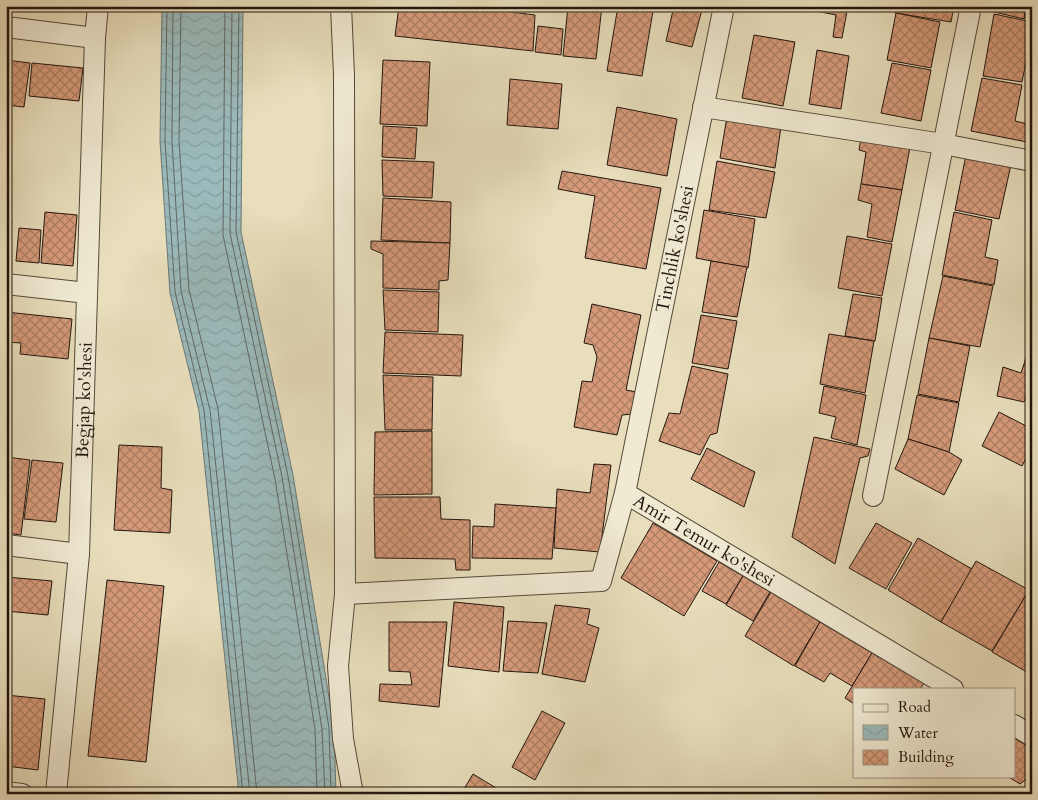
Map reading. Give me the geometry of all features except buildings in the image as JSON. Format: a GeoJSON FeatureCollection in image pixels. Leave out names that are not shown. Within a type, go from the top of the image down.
{"type":"FeatureCollection","features":[{"type":"Feature","properties":{"kind":"street","name":"Begjap ko'shesi"},"geometry":{"type":"LineString","coordinates":[[56,794],[80,554],[95,38],[98,6]]}},
{"type":"Feature","properties":{"kind":"street"},"geometry":{"type":"LineString","coordinates":[[342,6],[344,75],[345,594],[338,666],[343,738],[353,794]]}},
{"type":"Feature","properties":{"kind":"street","name":"Tinchlik ko'shesi"},"geometry":{"type":"LineString","coordinates":[[625,493],[724,6]]}},
{"type":"Feature","properties":{"kind":"street"},"geometry":{"type":"LineString","coordinates":[[872,496],[971,6]]}},
{"type":"Feature","properties":{"kind":"street"},"geometry":{"type":"LineString","coordinates":[[6,27],[95,38]]}},
{"type":"Feature","properties":{"kind":"street"},"geometry":{"type":"LineString","coordinates":[[704,107],[943,144],[1032,161]]}},
{"type":"Feature","properties":{"kind":"street"},"geometry":{"type":"LineString","coordinates":[[6,284],[87,293]]}},
{"type":"Feature","properties":{"kind":"street","name":"Amir Temur ko'shesi"},"geometry":{"type":"LineString","coordinates":[[345,594],[601,581],[625,493],[951,688]]}},
{"type":"Feature","properties":{"kind":"street"},"geometry":{"type":"LineString","coordinates":[[6,545],[80,554]]}},
{"type":"Feature","properties":{"kind":"street"},"geometry":{"type":"LineString","coordinates":[[1016,726],[1032,736]]}},
{"type":"Feature","properties":{"kind":"street"},"geometry":{"type":"LineString","coordinates":[[6,792],[22,794]]}},
{"type":"Feature","properties":{"kind":"water"},"geometry":{"type":"Polygon","coordinates":[[[162,6],[243,6],[241,232],[293,475],[334,728],[336,794],[239,794],[199,411],[170,293],[160,141],[162,6]]]}}]}
